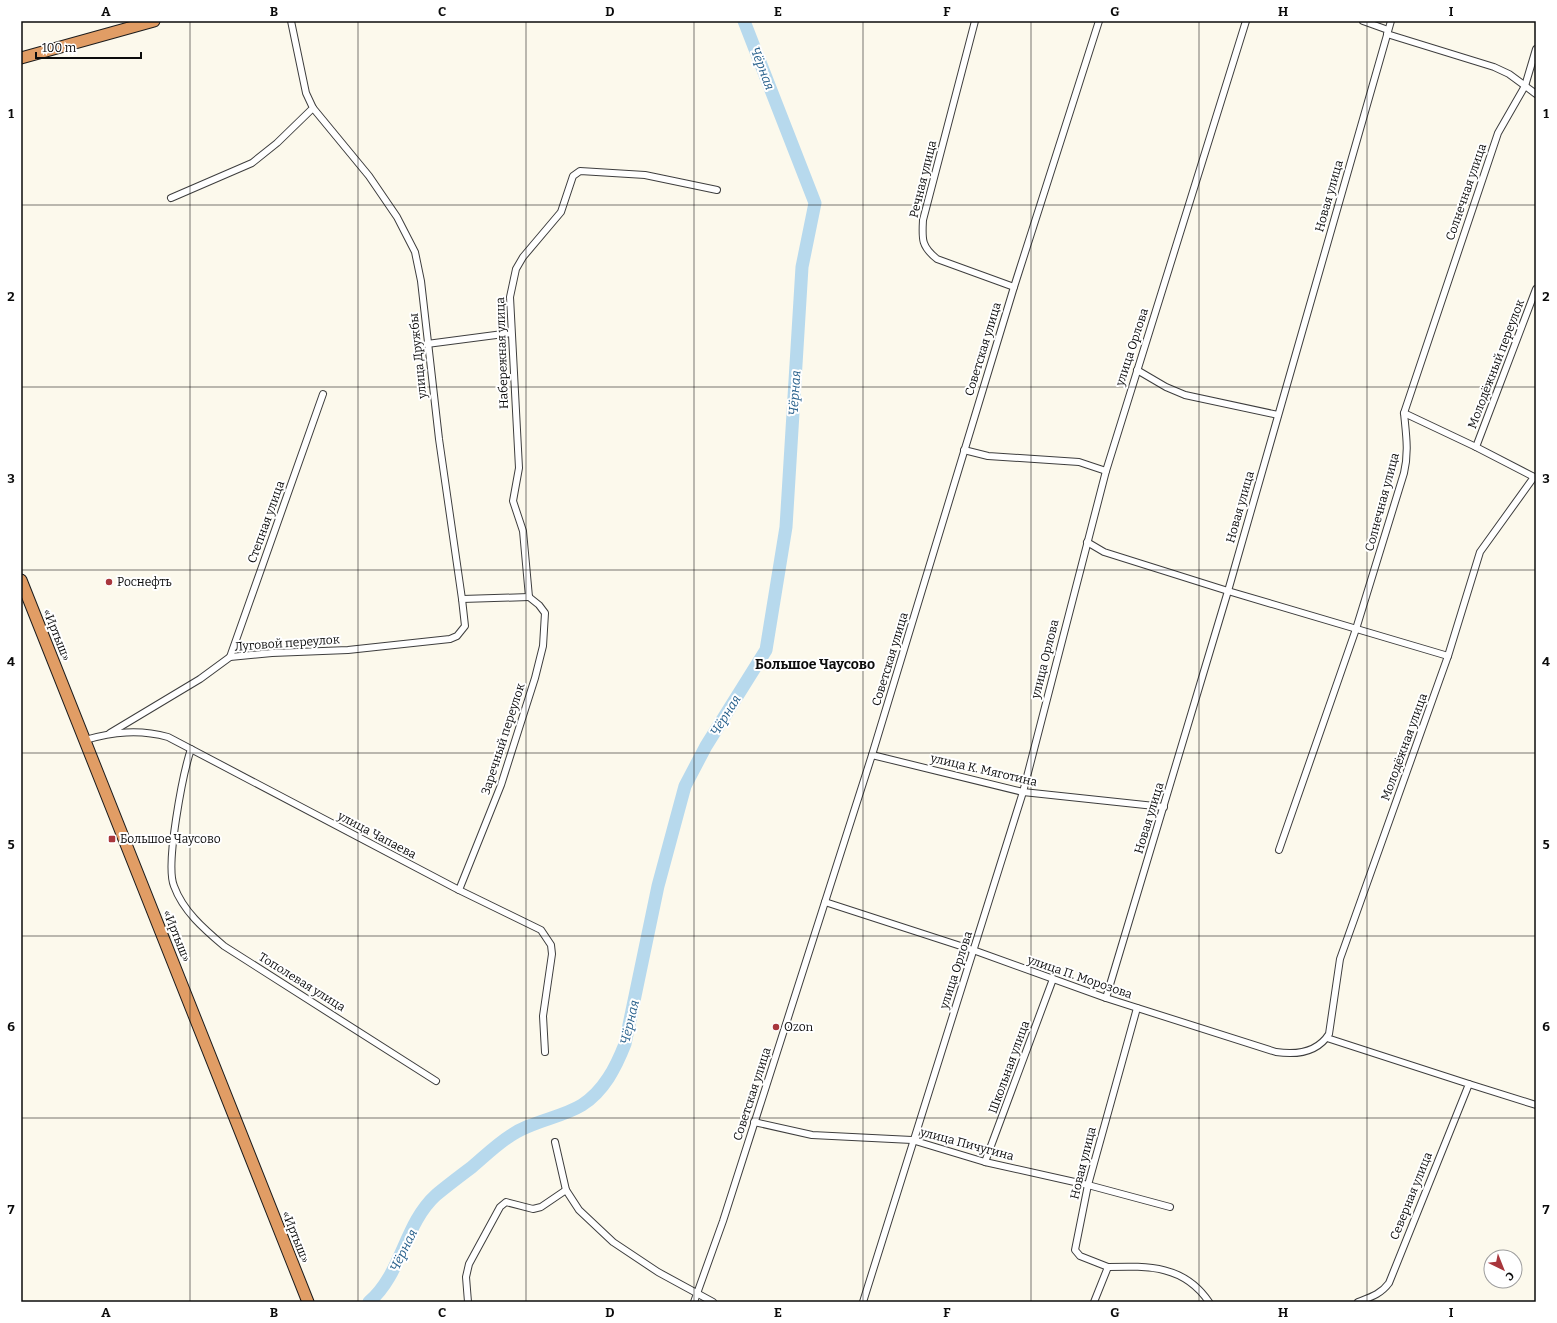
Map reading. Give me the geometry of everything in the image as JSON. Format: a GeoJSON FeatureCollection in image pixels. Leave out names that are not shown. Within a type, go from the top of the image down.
{"type":"FeatureCollection","features":[{"type":"Feature","properties":{"kind":"highway"},"geometry":{"type":"LineString","coordinates":[[21,58],[154,21]]}},
{"type":"Feature","properties":{"kind":"highway","name":"«Иртыш»"},"geometry":{"type":"LineString","coordinates":[[21,580],[308,1302]]}},
{"type":"Feature","properties":{"kind":"street","name":"улица Дружбы"},"geometry":{"type":"LineString","coordinates":[[291,21],[306,92],[313,108],[369,176],[397,217],[408,238],[418,265],[438,439],[465,622],[462,632]]}},
{"type":"Feature","properties":{"kind":"street","name":"Речная улица"},"geometry":{"type":"LineString","coordinates":[[975,21],[923,220],[922,240],[927,251],[937,259],[1014,287]]}},
{"type":"Feature","properties":{"kind":"street","name":"Советская улица"},"geometry":{"type":"LineString","coordinates":[[694,1302],[723,1221],[872,755],[1014,287],[1099,21]]}},
{"type":"Feature","properties":{"kind":"street","name":"улица Орлова"},"geometry":{"type":"LineString","coordinates":[[863,1302],[912,1140],[974,950],[1022,792],[1106,471],[1246,21]]}},
{"type":"Feature","properties":{"kind":"street"},"geometry":{"type":"LineString","coordinates":[[1363,21],[1387,32],[1494,67],[1510,74],[1536,94]]}},
{"type":"Feature","properties":{"kind":"street","name":"Новая улица"},"geometry":{"type":"LineString","coordinates":[[1106,998],[1228,591],[1391,21]]}},
{"type":"Feature","properties":{"kind":"street","name":"Солнечная улица"},"geometry":{"type":"LineString","coordinates":[[1279,850],[1356,629],[1407,460],[1404,413],[1498,133],[1525,86],[1536,49]]}},
{"type":"Feature","properties":{"kind":"street"},"geometry":{"type":"LineString","coordinates":[[171,198],[252,163],[277,143],[313,108]]}},
{"type":"Feature","properties":{"kind":"street","name":"Набережная улица"},"geometry":{"type":"LineString","coordinates":[[529,597],[523,531],[513,501],[519,468],[510,333],[510,297],[516,269],[522,257],[561,212],[573,176],[580,171],[645,175],[717,190]]}},
{"type":"Feature","properties":{"kind":"street","name":"Молодёжный переулок"},"geometry":{"type":"LineString","coordinates":[[1476,447],[1536,289]]}},
{"type":"Feature","properties":{"kind":"street"},"geometry":{"type":"LineString","coordinates":[[427,344],[510,333]]}},
{"type":"Feature","properties":{"kind":"street"},"geometry":{"type":"LineString","coordinates":[[1137,370],[1166,387],[1185,395],[1278,416]]}},
{"type":"Feature","properties":{"kind":"street","name":"Степная улица"},"geometry":{"type":"LineString","coordinates":[[230,657],[323,394]]}},
{"type":"Feature","properties":{"kind":"street"},"geometry":{"type":"LineString","coordinates":[[1404,413],[1476,447],[1535,478]]}},
{"type":"Feature","properties":{"kind":"street"},"geometry":{"type":"LineString","coordinates":[[964,450],[988,456],[1079,462],[1106,471]]}},
{"type":"Feature","properties":{"kind":"street","name":"Молодёжная улица"},"geometry":{"type":"LineString","coordinates":[[1327,1038],[1330,1030],[1340,959],[1448,656],[1480,552],[1535,478]]}},
{"type":"Feature","properties":{"kind":"street"},"geometry":{"type":"LineString","coordinates":[[1087,542],[1104,552],[1228,591],[1448,656]]}},
{"type":"Feature","properties":{"kind":"street"},"geometry":{"type":"LineString","coordinates":[[462,599],[529,597]]}},
{"type":"Feature","properties":{"kind":"street","name":"Заречный переулок"},"geometry":{"type":"LineString","coordinates":[[459,890],[501,785],[535,678],[543,646],[545,613],[539,605],[529,597]]}},
{"type":"Feature","properties":{"kind":"street","name":"Луговой переулок"},"geometry":{"type":"LineString","coordinates":[[110,733],[200,679],[230,657],[272,653],[348,650],[450,639],[462,632]]}},
{"type":"Feature","properties":{"kind":"street","name":"улица Чапаева"},"geometry":{"type":"LineString","coordinates":[[85,740],[110,733],[155,733],[168,737],[459,890],[541,930],[548,938],[551,945],[552,954],[543,1016],[545,1052]]}},
{"type":"Feature","properties":{"kind":"street","name":"Тополевая улица"},"geometry":{"type":"LineString","coordinates":[[191,749],[186,765],[171,862],[173,885],[188,911],[205,930],[224,946],[436,1081]]}},
{"type":"Feature","properties":{"kind":"street","name":"улица К. Мяготина"},"geometry":{"type":"LineString","coordinates":[[872,755],[1022,792],[1164,807]]}},
{"type":"Feature","properties":{"kind":"street","name":"улица П. Морозова"},"geometry":{"type":"LineString","coordinates":[[825,902],[974,950],[1106,998],[1276,1052],[1292,1054],[1309,1051],[1327,1038]]}},
{"type":"Feature","properties":{"kind":"street","name":"Школьная улица"},"geometry":{"type":"LineString","coordinates":[[986,1162],[1053,979]]}},
{"type":"Feature","properties":{"kind":"street","name":"Новая улица"},"geometry":{"type":"LineString","coordinates":[[1108,1267],[1080,1256],[1075,1250],[1088,1185],[1137,1008]]}},
{"type":"Feature","properties":{"kind":"street"},"geometry":{"type":"LineString","coordinates":[[1327,1038],[1536,1105]]}},
{"type":"Feature","properties":{"kind":"street","name":"Северная улица"},"geometry":{"type":"LineString","coordinates":[[1358,1302],[1384,1290],[1389,1283],[1469,1084]]}},
{"type":"Feature","properties":{"kind":"street","name":"улица Пичугина"},"geometry":{"type":"LineString","coordinates":[[754,1122],[812,1135],[912,1140],[986,1162],[1088,1185],[1170,1207]]}},
{"type":"Feature","properties":{"kind":"street"},"geometry":{"type":"LineString","coordinates":[[556,1142],[566,1190],[579,1210],[613,1242],[658,1272],[713,1302]]}},
{"type":"Feature","properties":{"kind":"street"},"geometry":{"type":"LineString","coordinates":[[468,1302],[466,1277],[469,1264],[500,1207],[506,1202],[533,1209],[545,1204],[566,1190]]}},
{"type":"Feature","properties":{"kind":"street"},"geometry":{"type":"LineString","coordinates":[[1094,1302],[1108,1267],[1146,1266],[1182,1276],[1202,1292],[1209,1302]]}},
{"type":"Feature","properties":{"kind":"waterway","name":"Чёрная"},"geometry":{"type":"LineString","coordinates":[[369,1302],[380,1291],[389,1278],[409,1234],[425,1207],[436,1195],[500,1143],[518,1131],[582,1105],[597,1093],[613,1070],[625,1044],[658,886],[685,786],[706,746],[766,650],[786,527],[802,267],[815,203],[744,21]]}},
{"type":"Feature","properties":{"kind":"place","name":"Роснефть"},"geometry":{"type":"Point","coordinates":[109,582]}},
{"type":"Feature","properties":{"kind":"place","name":"Большое Чаусово"},"geometry":{"type":"Point","coordinates":[112,839]}},
{"type":"Feature","properties":{"kind":"place","name":"Ozon"},"geometry":{"type":"Point","coordinates":[776,1027]}},
{"type":"Feature","properties":{"kind":"district","name":"Большое Чаусово"},"geometry":{"type":"Point","coordinates":[815,664]}}]}
